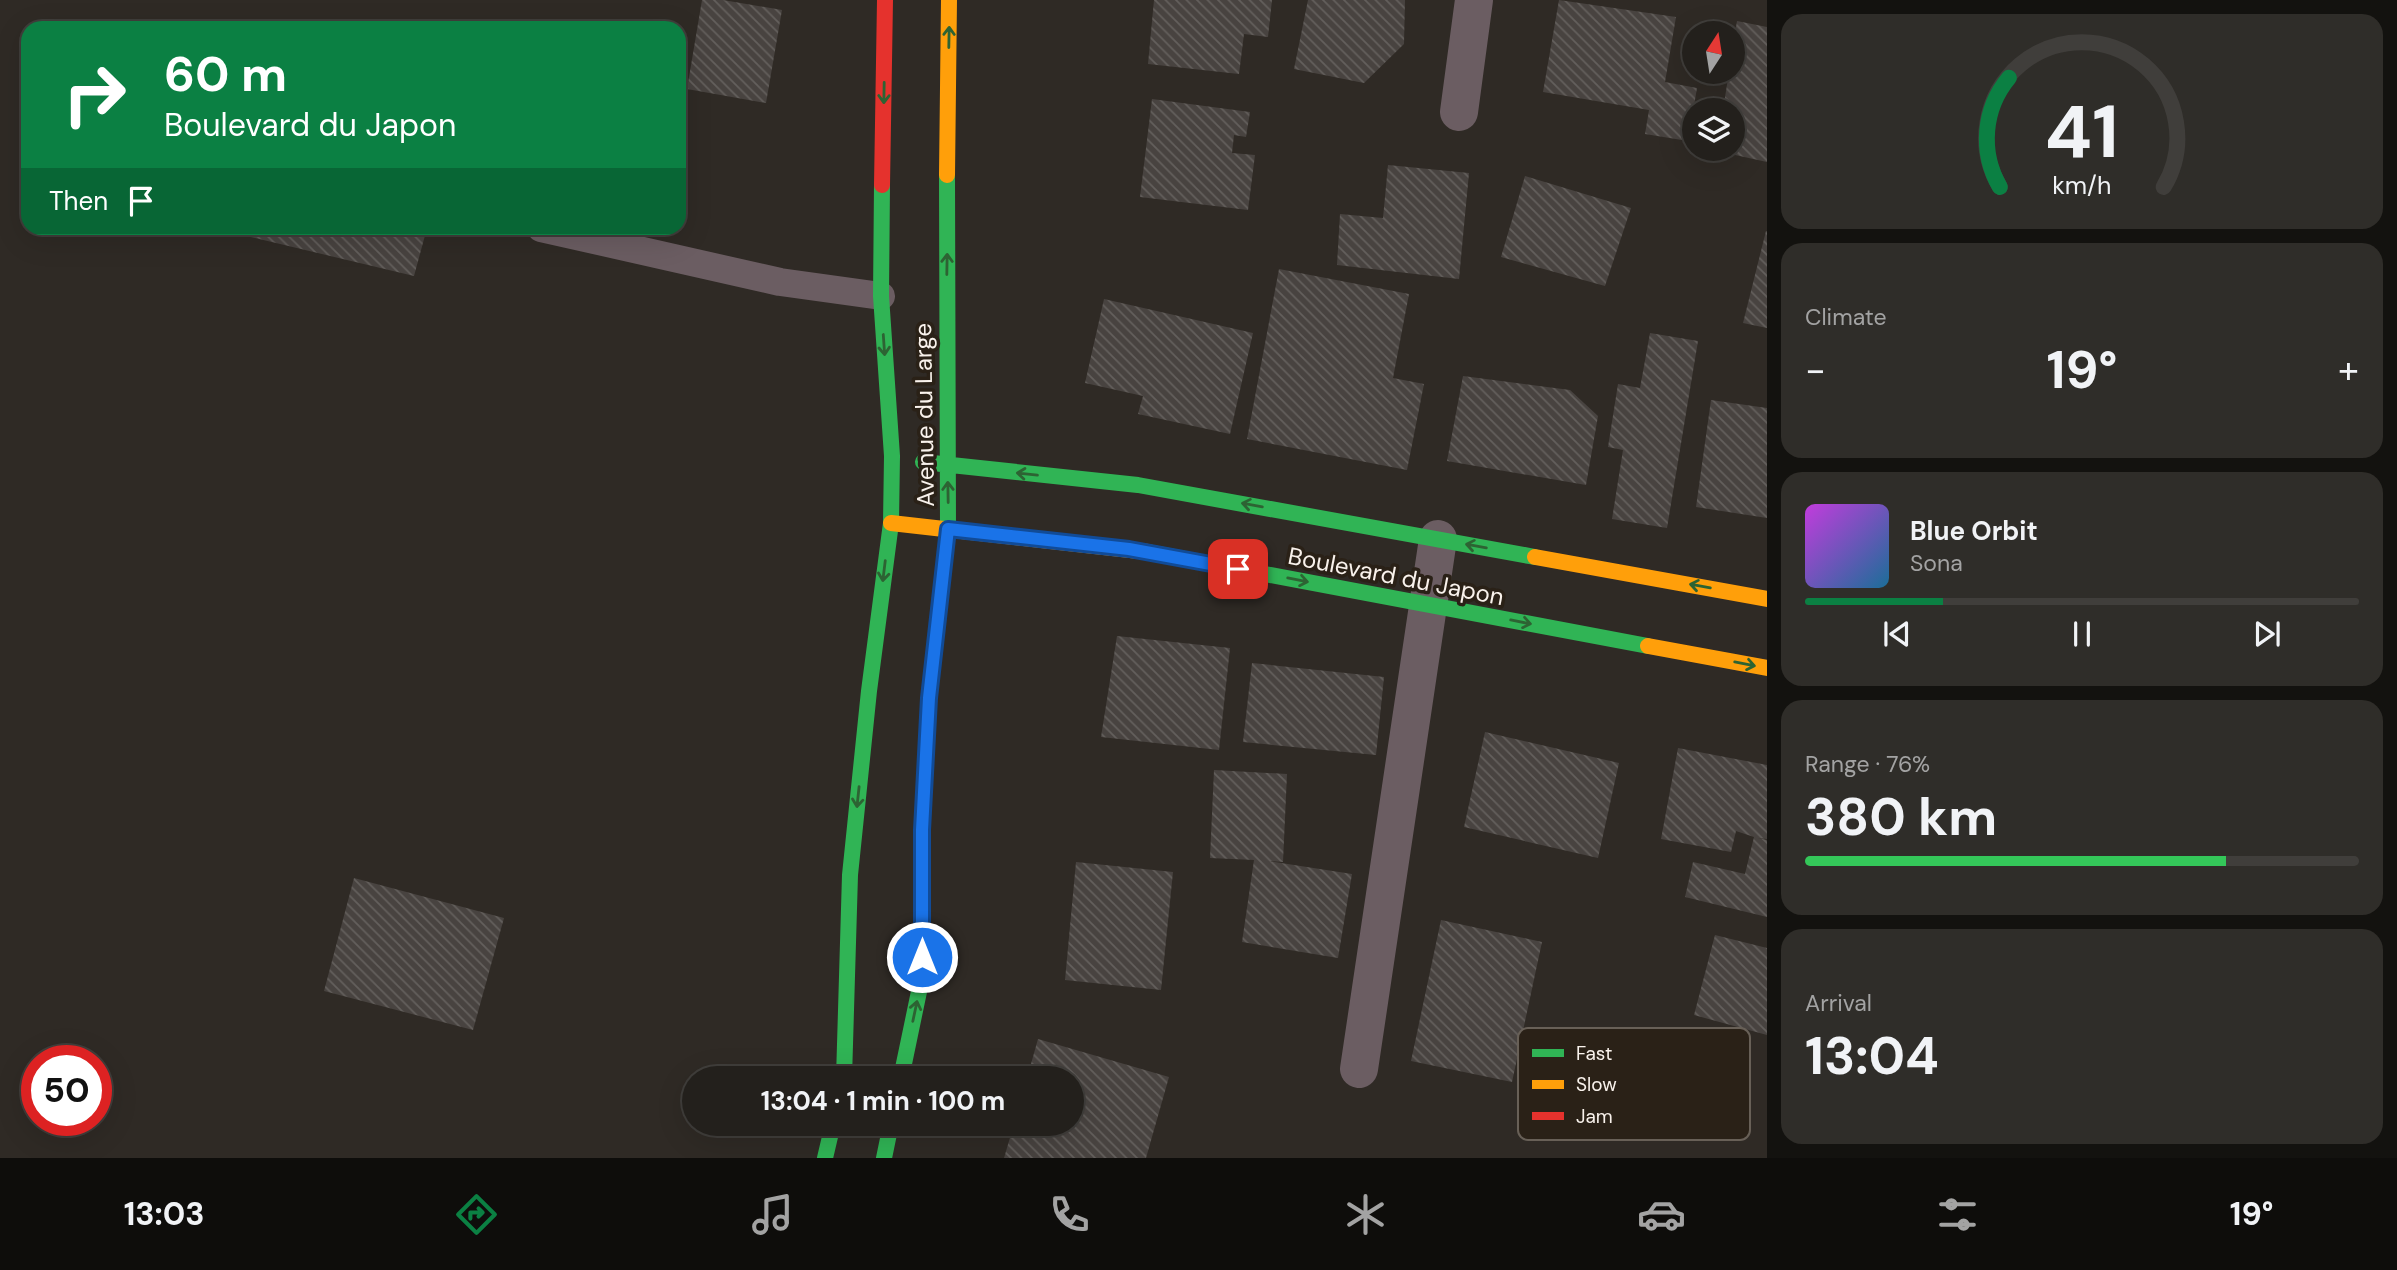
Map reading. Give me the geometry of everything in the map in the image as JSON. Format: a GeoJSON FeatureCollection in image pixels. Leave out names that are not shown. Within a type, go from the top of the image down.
{"type":"FeatureCollection","features":[{"type":"Feature","properties":{"kind":"main road","name":"Avenue du Large"},"geometry":{"type":"LineString","coordinates":[[844,1066],[850,875],[869,691],[891,523],[892,456],[881,296],[886,0]]}},
{"type":"Feature","properties":{"kind":"main road","name":"Avenue du Large"},"geometry":{"type":"LineString","coordinates":[[904,1066],[921,982],[922,830],[929,698],[948,529],[949,0]]}},
{"type":"Feature","properties":{"kind":"main road","name":"Boulevard du Japon"},"geometry":{"type":"LineString","coordinates":[[892,456],[947,466],[1138,485],[1767,598]]}},
{"type":"Feature","properties":{"kind":"main road","name":"Boulevard du Japon"},"geometry":{"type":"LineString","coordinates":[[891,523],[1129,549],[1767,668]]}},
{"type":"Feature","properties":{"kind":"main road"},"geometry":{"type":"LineString","coordinates":[[825,1158],[830,1136]]}},
{"type":"Feature","properties":{"kind":"main road"},"geometry":{"type":"LineString","coordinates":[[884,1158],[889,1136]]}},
{"type":"Feature","properties":{"kind":"street"},"geometry":{"type":"LineString","coordinates":[[1459,112],[1474,0]]}},
{"type":"Feature","properties":{"kind":"street"},"geometry":{"type":"LineString","coordinates":[[1359,1069],[1438,540]]}},
{"type":"Feature","properties":{"kind":"lane"},"geometry":{"type":"LineString","coordinates":[[572,235],[780,282],[881,296]]}},
{"type":"Feature","properties":{"kind":"building"},"geometry":{"type":"Polygon","coordinates":[[[702,0],[723,0],[782,10],[766,103],[687,89],[702,0]]]}},
{"type":"Feature","properties":{"kind":"building"},"geometry":{"type":"Polygon","coordinates":[[[1154,0],[1272,0],[1268,37],[1244,34],[1239,74],[1148,64],[1154,0]]]}},
{"type":"Feature","properties":{"kind":"building"},"geometry":{"type":"Polygon","coordinates":[[[1308,0],[1405,0],[1404,44],[1364,83],[1294,69],[1308,0]]]}},
{"type":"Feature","properties":{"kind":"building"},"geometry":{"type":"Polygon","coordinates":[[[1559,0],[1676,17],[1665,82],[1697,88],[1695,98],[1682,98],[1682,140],[1645,134],[1649,110],[1543,92],[1559,0]]]}},
{"type":"Feature","properties":{"kind":"building"},"geometry":{"type":"Polygon","coordinates":[[[1745,23],[1767,27],[1767,162],[1745,157],[1745,98],[1725,98],[1727,84],[1745,84],[1745,23]]]}},
{"type":"Feature","properties":{"kind":"building"},"geometry":{"type":"Polygon","coordinates":[[[1152,99],[1250,112],[1246,137],[1234,135],[1232,153],[1255,155],[1248,210],[1140,197],[1152,99]]]}},
{"type":"Feature","properties":{"kind":"building"},"geometry":{"type":"Polygon","coordinates":[[[1388,165],[1469,173],[1459,279],[1337,265],[1340,214],[1383,218],[1388,165]]]}},
{"type":"Feature","properties":{"kind":"building"},"geometry":{"type":"Polygon","coordinates":[[[1525,176],[1631,208],[1605,286],[1501,257],[1525,176]]]}},
{"type":"Feature","properties":{"kind":"building"},"geometry":{"type":"Polygon","coordinates":[[[1767,231],[1767,328],[1743,323],[1767,231]]]}},
{"type":"Feature","properties":{"kind":"building"},"geometry":{"type":"Polygon","coordinates":[[[242,235],[425,235],[414,276],[242,235]]]}},
{"type":"Feature","properties":{"kind":"building"},"geometry":{"type":"Polygon","coordinates":[[[1279,269],[1409,294],[1393,378],[1424,384],[1407,470],[1247,439],[1279,269]]]}},
{"type":"Feature","properties":{"kind":"building"},"geometry":{"type":"Polygon","coordinates":[[[1104,299],[1253,333],[1230,434],[1138,414],[1143,396],[1085,383],[1104,299]]]}},
{"type":"Feature","properties":{"kind":"building"},"geometry":{"type":"Polygon","coordinates":[[[1650,333],[1698,341],[1667,528],[1612,519],[1623,450],[1608,447],[1618,384],[1640,388],[1650,333]]]}},
{"type":"Feature","properties":{"kind":"building"},"geometry":{"type":"Polygon","coordinates":[[[1463,376],[1570,390],[1598,416],[1586,485],[1447,461],[1463,376]]]}},
{"type":"Feature","properties":{"kind":"building"},"geometry":{"type":"Polygon","coordinates":[[[1711,400],[1767,408],[1767,518],[1696,507],[1711,400]]]}},
{"type":"Feature","properties":{"kind":"building"},"geometry":{"type":"Polygon","coordinates":[[[1117,636],[1230,648],[1219,750],[1101,737],[1117,636]]]}},
{"type":"Feature","properties":{"kind":"building"},"geometry":{"type":"Polygon","coordinates":[[[1252,663],[1384,677],[1376,755],[1243,742],[1252,663]]]}},
{"type":"Feature","properties":{"kind":"building"},"geometry":{"type":"Polygon","coordinates":[[[1485,732],[1619,763],[1598,858],[1464,827],[1485,732]]]}},
{"type":"Feature","properties":{"kind":"building"},"geometry":{"type":"Polygon","coordinates":[[[1678,748],[1767,765],[1767,839],[1758,838],[1767,840],[1767,917],[1685,897],[1693,862],[1745,874],[1754,837],[1736,831],[1731,852],[1661,839],[1678,748]]]}},
{"type":"Feature","properties":{"kind":"building"},"geometry":{"type":"Polygon","coordinates":[[[1214,770],[1287,774],[1283,862],[1269,861],[1352,874],[1338,958],[1242,942],[1254,860],[1210,858],[1214,770]]]}},
{"type":"Feature","properties":{"kind":"building"},"geometry":{"type":"Polygon","coordinates":[[[1076,862],[1173,872],[1161,990],[1065,980],[1076,862]]]}},
{"type":"Feature","properties":{"kind":"building"},"geometry":{"type":"Polygon","coordinates":[[[354,878],[504,918],[473,1030],[324,991],[354,878]]]}},
{"type":"Feature","properties":{"kind":"building"},"geometry":{"type":"Polygon","coordinates":[[[1441,920],[1542,942],[1524,1028],[1518,1028],[1518,1054],[1512,1082],[1411,1061],[1441,920]]]}},
{"type":"Feature","properties":{"kind":"building"},"geometry":{"type":"Polygon","coordinates":[[[1715,935],[1767,948],[1767,1035],[1750,1030],[1750,1028],[1694,1015],[1715,935]]]}},
{"type":"Feature","properties":{"kind":"building"},"geometry":{"type":"Polygon","coordinates":[[[1038,1039],[1169,1077],[1146,1158],[1004,1158],[1010,1136],[1084,1136],[1084,1066],[1030,1066],[1038,1039]]]}},
{"type":"Feature","properties":{"kind":"traffic: fast"},"geometry":{"type":"LineString","coordinates":[[904,1066],[921,982],[922,830],[929,698],[948,529],[947,175]]}},
{"type":"Feature","properties":{"kind":"traffic: fast"},"geometry":{"type":"LineString","coordinates":[[844,1066],[850,875],[869,691],[891,523],[892,456],[881,296],[882,185]]}},
{"type":"Feature","properties":{"kind":"traffic: fast"},"geometry":{"type":"LineString","coordinates":[[923,462],[1138,485],[1535,557]]}},
{"type":"Feature","properties":{"kind":"traffic: fast"},"geometry":{"type":"LineString","coordinates":[[1148,552],[1648,646]]}},
{"type":"Feature","properties":{"kind":"traffic: fast"},"geometry":{"type":"LineString","coordinates":[[825,1158],[830,1136]]}},
{"type":"Feature","properties":{"kind":"traffic: fast"},"geometry":{"type":"LineString","coordinates":[[884,1158],[889,1136]]}},
{"type":"Feature","properties":{"kind":"traffic: slow"},"geometry":{"type":"LineString","coordinates":[[947,175],[949,0]]}},
{"type":"Feature","properties":{"kind":"traffic: slow"},"geometry":{"type":"LineString","coordinates":[[891,523],[1148,552]]}},
{"type":"Feature","properties":{"kind":"traffic: slow"},"geometry":{"type":"LineString","coordinates":[[1535,557],[1767,599]]}},
{"type":"Feature","properties":{"kind":"traffic: slow"},"geometry":{"type":"LineString","coordinates":[[1648,646],[1767,668]]}},
{"type":"Feature","properties":{"kind":"traffic: jam"},"geometry":{"type":"LineString","coordinates":[[882,185],[885,0]]}},
{"type":"Feature","properties":{"kind":"route"},"geometry":{"type":"LineString","coordinates":[[922,957],[922,830],[929,698],[948,529],[1129,549],[1238,569]]}}]}
